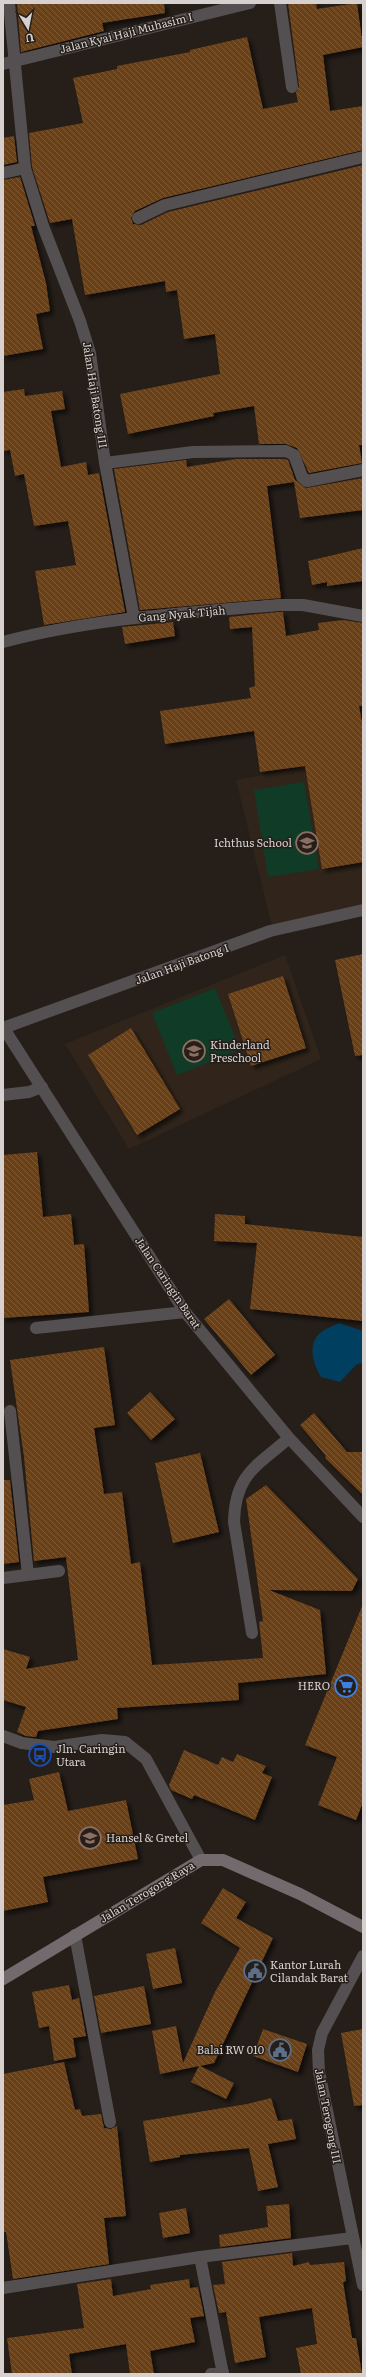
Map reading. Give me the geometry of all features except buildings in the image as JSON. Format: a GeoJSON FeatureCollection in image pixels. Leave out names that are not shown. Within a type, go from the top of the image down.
{"type":"FeatureCollection","features":[{"type":"Feature","properties":{"kind":"street","name":"Jalan Haji Batong III"},"geometry":{"type":"LineString","coordinates":[[8,3],[8,63],[25,168],[43,226],[80,321],[90,353],[105,463],[193,452],[286,451],[294,455],[302,477],[307,481],[363,470]]}},
{"type":"Feature","properties":{"kind":"street","name":"Jalan Kyai Haji Muhasim I"},"geometry":{"type":"LineString","coordinates":[[8,63],[250,3]]}},
{"type":"Feature","properties":{"kind":"street"},"geometry":{"type":"LineString","coordinates":[[280,3],[292,87]]}},
{"type":"Feature","properties":{"kind":"street"},"geometry":{"type":"LineString","coordinates":[[138,218],[165,205],[363,157]]}},
{"type":"Feature","properties":{"kind":"street"},"geometry":{"type":"LineString","coordinates":[[3,173],[25,168]]}},
{"type":"Feature","properties":{"kind":"street"},"geometry":{"type":"LineString","coordinates":[[105,463],[134,618]]}},
{"type":"Feature","properties":{"kind":"street","name":"Gang Nyak Tijah"},"geometry":{"type":"LineString","coordinates":[[3,642],[51,630],[134,618],[303,605],[363,616]]}},
{"type":"Feature","properties":{"kind":"street","name":"Jalan Haji Batong I"},"geometry":{"type":"LineString","coordinates":[[3,1028],[270,932],[363,910]]}},
{"type":"Feature","properties":{"kind":"street","name":"Jalan Caringin Barat"},"geometry":{"type":"LineString","coordinates":[[3,1028],[185,1312],[289,1438],[363,1518]]}},
{"type":"Feature","properties":{"kind":"street"},"geometry":{"type":"LineString","coordinates":[[3,1094],[29,1092],[42,1087]]}},
{"type":"Feature","properties":{"kind":"street"},"geometry":{"type":"LineString","coordinates":[[36,1328],[185,1312]]}},
{"type":"Feature","properties":{"kind":"street"},"geometry":{"type":"LineString","coordinates":[[10,1411],[28,1575]]}},
{"type":"Feature","properties":{"kind":"street"},"geometry":{"type":"LineString","coordinates":[[252,1633],[234,1522],[234,1503],[236,1494],[247,1475],[289,1438]]}},
{"type":"Feature","properties":{"kind":"street"},"geometry":{"type":"LineString","coordinates":[[3,1578],[59,1571]]}},
{"type":"Feature","properties":{"kind":"street"},"geometry":{"type":"LineString","coordinates":[[3,1736],[22,1743],[54,1747],[102,1740],[125,1742],[146,1759],[201,1860]]}},
{"type":"Feature","properties":{"kind":"street","name":"Jalan Terogong Raya"},"geometry":{"type":"LineString","coordinates":[[3,1979],[201,1860],[223,1860],[300,1894],[363,1927]]}},
{"type":"Feature","properties":{"kind":"street"},"geometry":{"type":"LineString","coordinates":[[75,1936],[110,2122]]}},
{"type":"Feature","properties":{"kind":"street","name":"Jalan Terogong III"},"geometry":{"type":"LineString","coordinates":[[363,1956],[325,2026],[318,2050],[319,2072],[352,2238],[363,2285]]}},
{"type":"Feature","properties":{"kind":"street"},"geometry":{"type":"LineString","coordinates":[[3,2288],[200,2257],[352,2238]]}},
{"type":"Feature","properties":{"kind":"street"},"geometry":{"type":"LineString","coordinates":[[200,2257],[219,2373]]}},
{"type":"Feature","properties":{"kind":"shaded area","name":"Ichthus School"},"geometry":{"type":"Polygon","coordinates":[[[363,705],[363,905],[272,926],[236,780],[299,768],[292,731],[316,714],[363,705]]]}},
{"type":"Feature","properties":{"kind":"shaded area","name":"Kinderland Preschool"},"geometry":{"type":"Polygon","coordinates":[[[285,955],[321,1059],[129,1149],[65,1044],[285,955]]]}},
{"type":"Feature","properties":{"kind":"green space"},"geometry":{"type":"Polygon","coordinates":[[[304,782],[319,869],[268,877],[254,790],[304,782]]]}},
{"type":"Feature","properties":{"kind":"green space"},"geometry":{"type":"Polygon","coordinates":[[[215,988],[240,1050],[177,1075],[152,1013],[215,988]]]}},
{"type":"Feature","properties":{"kind":"water"},"geometry":{"type":"Polygon","coordinates":[[[339,1323],[363,1331],[363,1363],[357,1364],[340,1382],[321,1377],[313,1356],[313,1344],[315,1339],[326,1329],[339,1323]]]}},
{"type":"Feature","properties":{"kind":"place","name":"Ichthus School"},"geometry":{"type":"Point","coordinates":[307,843]}},
{"type":"Feature","properties":{"kind":"place","name":"Kinderland Preschool"},"geometry":{"type":"Point","coordinates":[194,1051]}},
{"type":"Feature","properties":{"kind":"place","name":"HERO"},"geometry":{"type":"Point","coordinates":[346,1686]}},
{"type":"Feature","properties":{"kind":"place","name":"Jln. Caringin Utara"},"geometry":{"type":"Point","coordinates":[40,1755]}},
{"type":"Feature","properties":{"kind":"place","name":"Hansel & Gretel"},"geometry":{"type":"Point","coordinates":[90,1838]}},
{"type":"Feature","properties":{"kind":"place","name":"Kantor Lurah Cilandak Barat"},"geometry":{"type":"Point","coordinates":[255,1971]}},
{"type":"Feature","properties":{"kind":"place","name":"Balai RW 010"},"geometry":{"type":"Point","coordinates":[280,2050]}}]}
